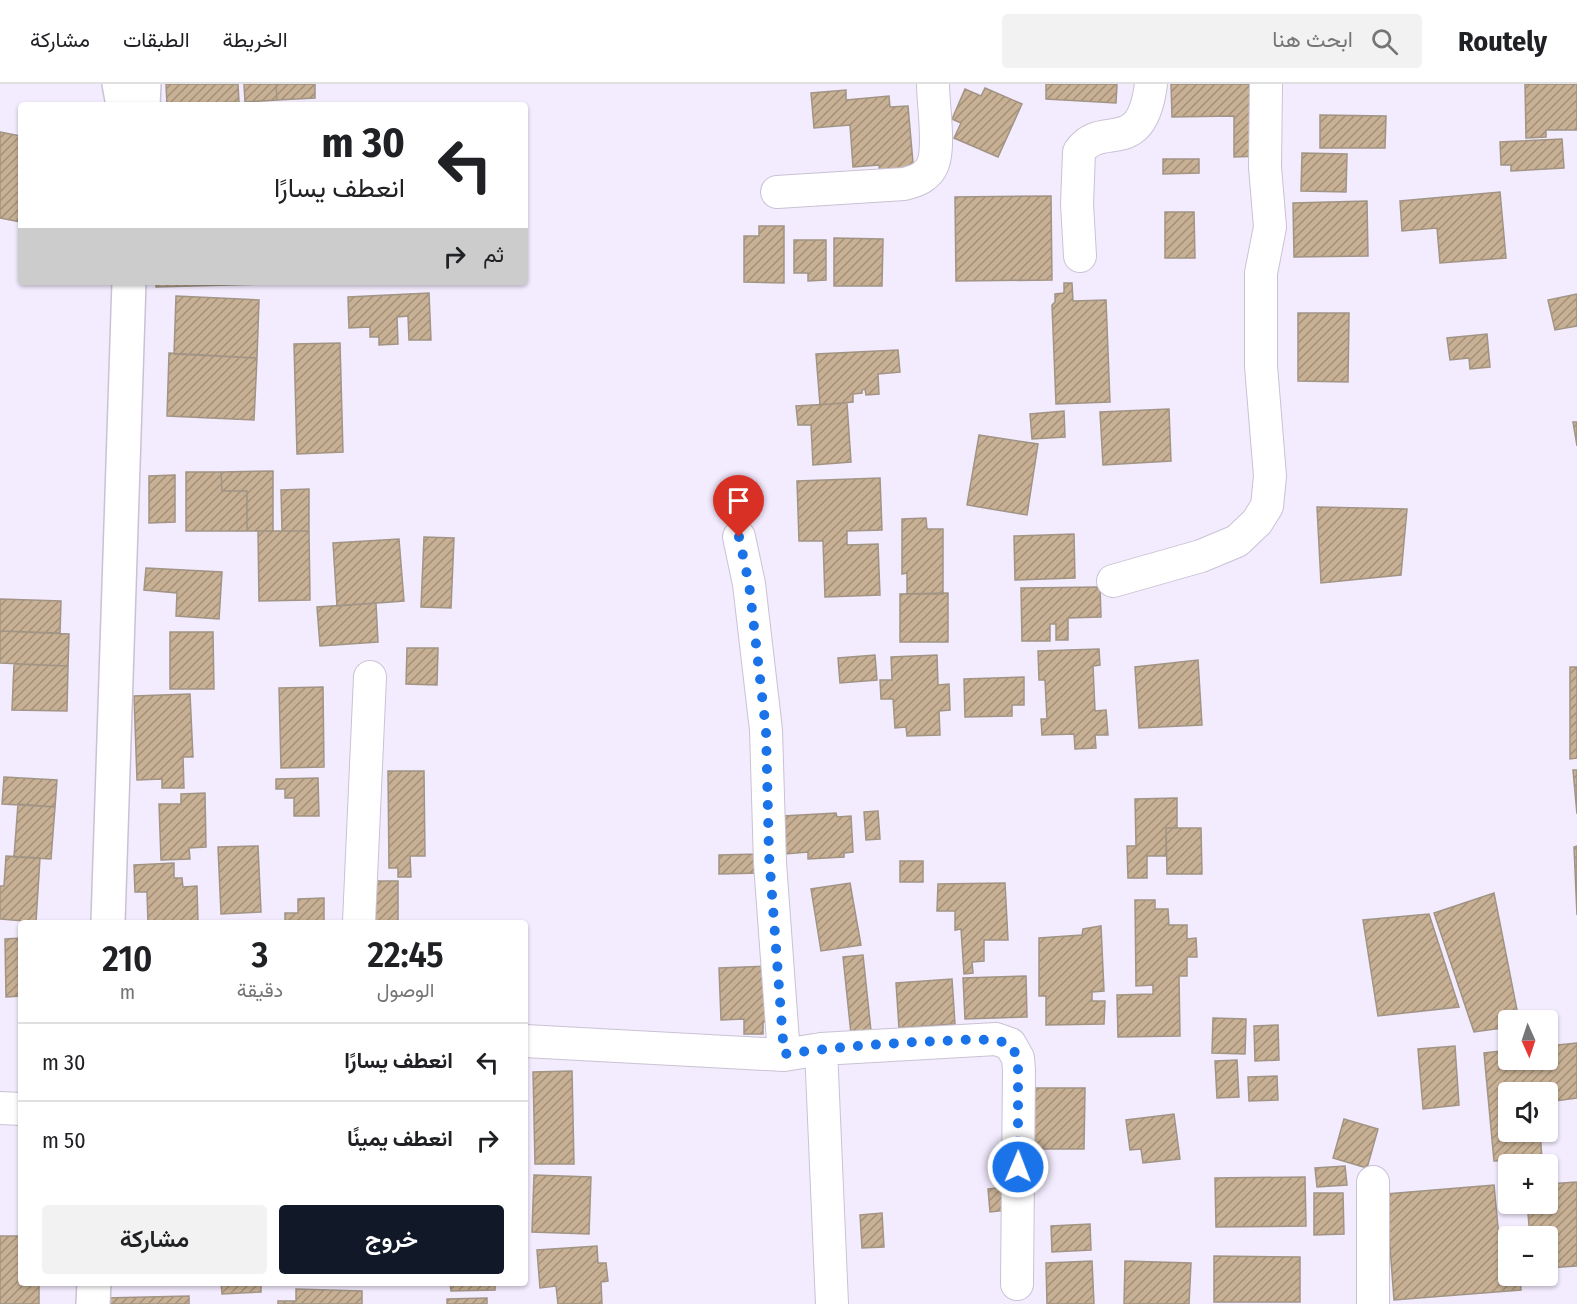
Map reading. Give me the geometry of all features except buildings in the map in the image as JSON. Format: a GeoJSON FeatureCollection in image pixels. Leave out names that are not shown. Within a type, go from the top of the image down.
{"type":"FeatureCollection","features":[{"type":"Feature","properties":{"kind":"street"},"geometry":{"type":"LineString","coordinates":[[119,84],[122,102]]}},
{"type":"Feature","properties":{"kind":"street"},"geometry":{"type":"LineString","coordinates":[[143,102],[144,84]]}},
{"type":"Feature","properties":{"kind":"street"},"geometry":{"type":"LineString","coordinates":[[777,192],[916,181],[926,174],[933,164],[933,84]]}},
{"type":"Feature","properties":{"kind":"street"},"geometry":{"type":"LineString","coordinates":[[1080,256],[1077,204],[1080,152],[1090,142],[1114,136],[1137,126],[1148,110],[1151,84]]}},
{"type":"Feature","properties":{"kind":"street"},"geometry":{"type":"LineString","coordinates":[[1113,580],[1201,556],[1237,541],[1257,522],[1267,506],[1270,477],[1261,366],[1261,273],[1270,227],[1264,167],[1266,84]]}},
{"type":"Feature","properties":{"kind":"street"},"geometry":{"type":"LineString","coordinates":[[108,920],[129,285]]}},
{"type":"Feature","properties":{"kind":"street"},"geometry":{"type":"LineString","coordinates":[[739,537],[749,584],[766,730],[769,855],[784,1054]]}},
{"type":"Feature","properties":{"kind":"street"},"geometry":{"type":"LineString","coordinates":[[359,920],[370,677]]}},
{"type":"Feature","properties":{"kind":"street"},"geometry":{"type":"LineString","coordinates":[[528,1041],[784,1054],[821,1049],[996,1039],[1010,1044],[1018,1058],[1019,1070],[1017,1284]]}},
{"type":"Feature","properties":{"kind":"street"},"geometry":{"type":"LineString","coordinates":[[821,1049],[832,1304]]}},
{"type":"Feature","properties":{"kind":"street"},"geometry":{"type":"LineString","coordinates":[[0,1108],[18,1108]]}},
{"type":"Feature","properties":{"kind":"street"},"geometry":{"type":"LineString","coordinates":[[1373,1182],[1373,1304]]}},
{"type":"Feature","properties":{"kind":"street"},"geometry":{"type":"LineString","coordinates":[[93,1304],[94,1286]]}},
{"type":"Feature","properties":{"kind":"route"},"geometry":{"type":"LineString","coordinates":[[739,537],[749,584],[766,730],[769,855],[780,973],[784,1054],[821,1049],[996,1039],[1010,1044],[1018,1058],[1019,1070],[1018,1167]]}}]}
